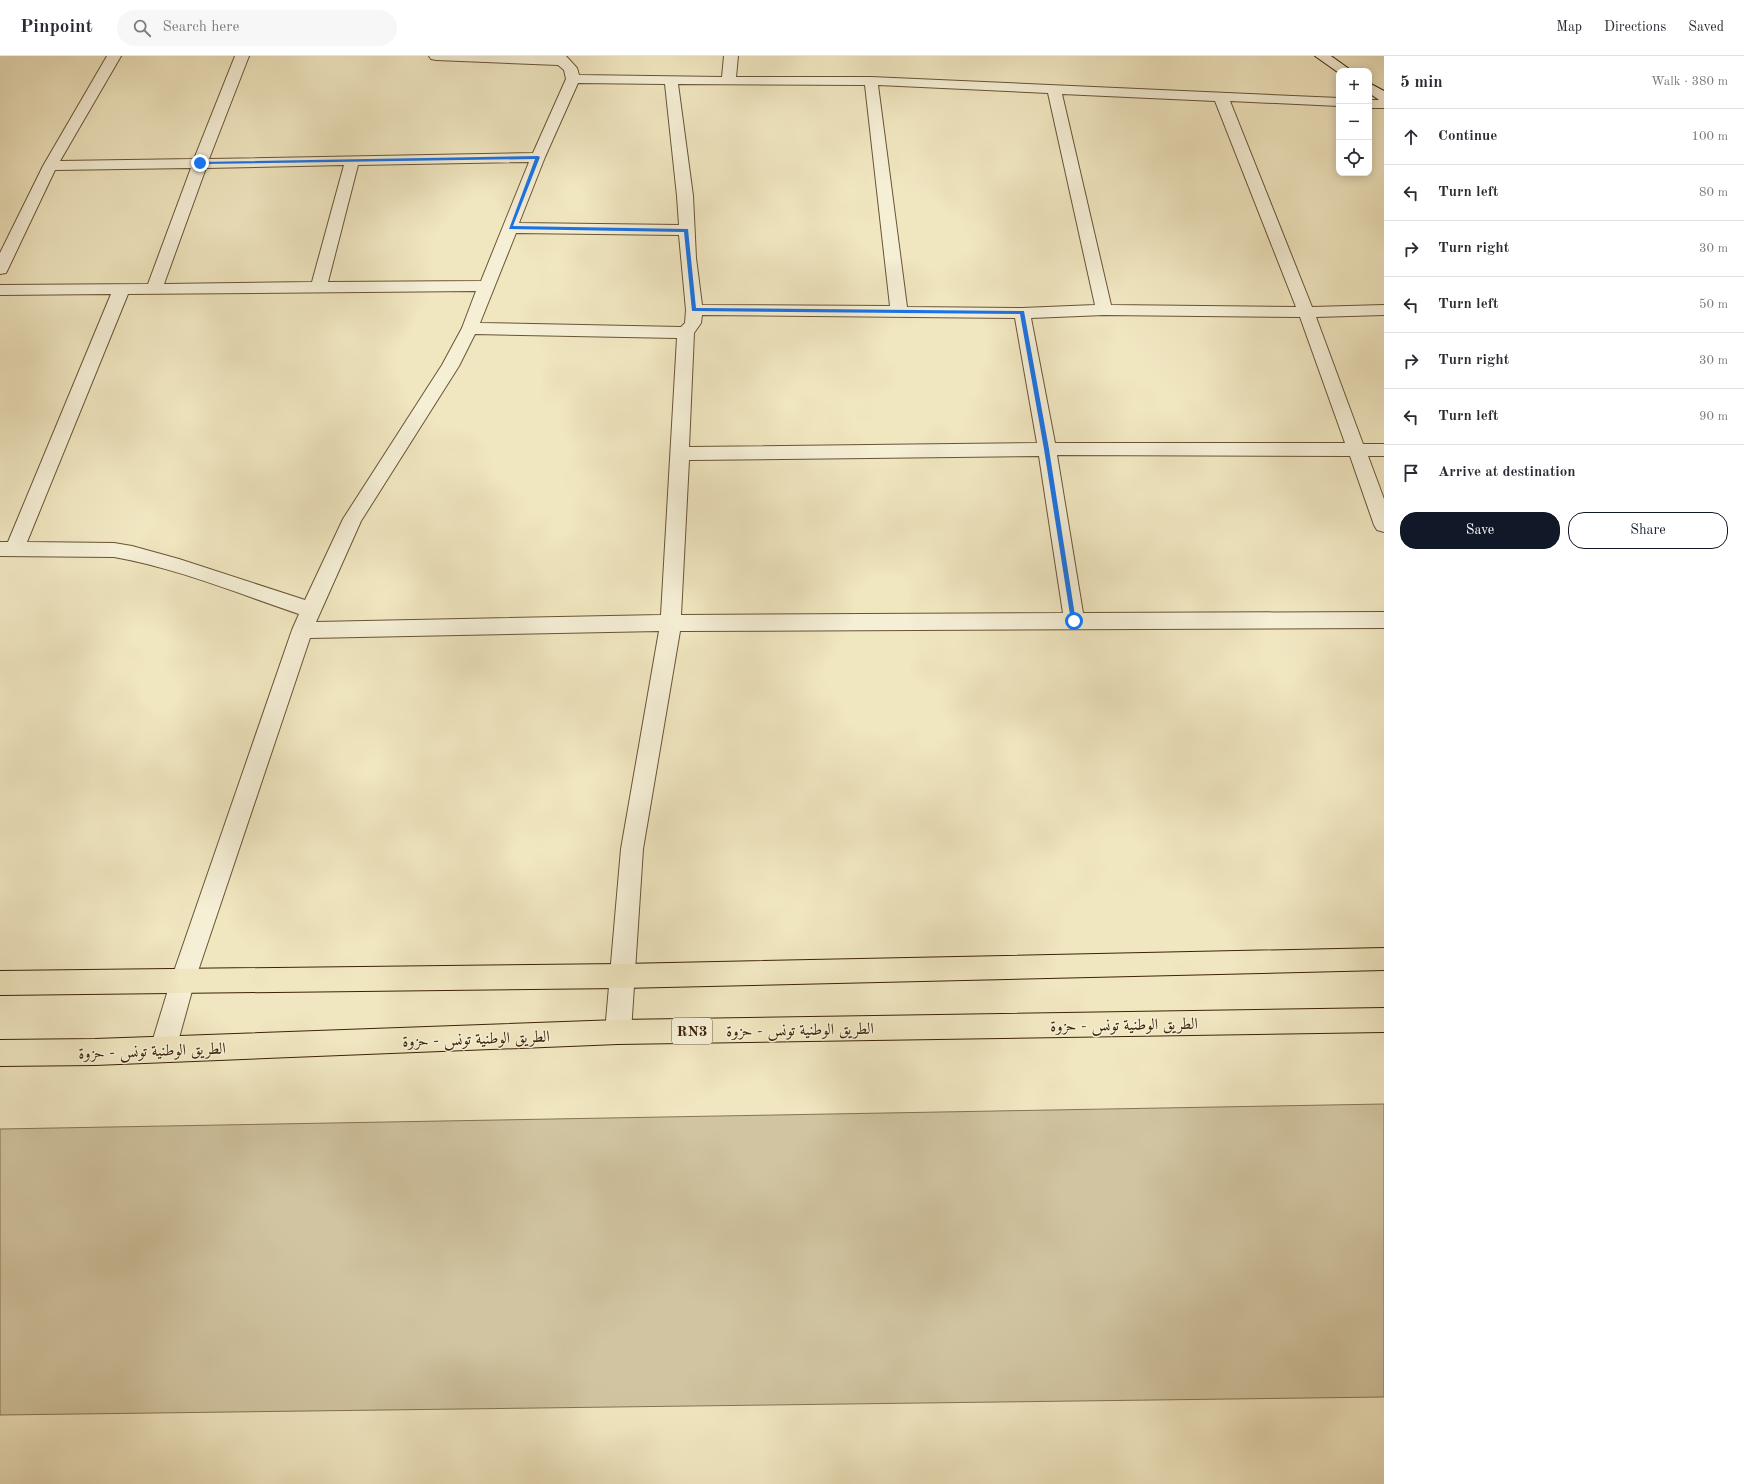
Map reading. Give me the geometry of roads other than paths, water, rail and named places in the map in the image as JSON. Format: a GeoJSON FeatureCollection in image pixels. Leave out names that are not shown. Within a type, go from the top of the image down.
{"type":"FeatureCollection","features":[{"type":"Feature","properties":{"kind":"main road"},"geometry":{"type":"LineString","coordinates":[[0,983],[622,976],[1384,959]]}},
{"type":"Feature","properties":{"kind":"main road","name":"الطريق الوطنية تونس - حزوة"},"geometry":{"type":"LineString","coordinates":[[0,1052],[95,1052],[618,1032],[1384,1020]]}},
{"type":"Feature","properties":{"kind":"street"},"geometry":{"type":"LineString","coordinates":[[0,269],[50,166],[114,56]]}},
{"type":"Feature","properties":{"kind":"street"},"geometry":{"type":"LineString","coordinates":[[154,289],[200,163],[242,56]]}},
{"type":"Feature","properties":{"kind":"street"},"geometry":{"type":"LineString","coordinates":[[163,1049],[183,980],[302,630],[352,518],[450,366],[470,328],[538,157],[573,79],[570,68],[560,58],[436,56]]}},
{"type":"Feature","properties":{"kind":"street"},"geometry":{"type":"LineString","coordinates":[[729,82],[731,56]]}},
{"type":"Feature","properties":{"kind":"street"},"geometry":{"type":"LineString","coordinates":[[1322,56],[1340,68]]}},
{"type":"Feature","properties":{"kind":"street"},"geometry":{"type":"LineString","coordinates":[[573,79],[729,82],[871,81],[1336,102]]}},
{"type":"Feature","properties":{"kind":"street"},"geometry":{"type":"LineString","coordinates":[[618,1032],[632,849],[671,622],[686,333],[693,323],[694,310],[686,230],[685,196],[670,80]]}},
{"type":"Feature","properties":{"kind":"street"},"geometry":{"type":"LineString","coordinates":[[871,81],[899,311]]}},
{"type":"Feature","properties":{"kind":"street"},"geometry":{"type":"LineString","coordinates":[[1054,89],[1104,310]]}},
{"type":"Feature","properties":{"kind":"street"},"geometry":{"type":"LineString","coordinates":[[1372,89],[1384,97]]}},
{"type":"Feature","properties":{"kind":"street"},"geometry":{"type":"LineString","coordinates":[[1221,97],[1306,312],[1384,525]]}},
{"type":"Feature","properties":{"kind":"street"},"geometry":{"type":"LineString","coordinates":[[1372,104],[1384,104]]}},
{"type":"Feature","properties":{"kind":"street"},"geometry":{"type":"LineString","coordinates":[[50,166],[538,157]]}},
{"type":"Feature","properties":{"kind":"street"},"geometry":{"type":"LineString","coordinates":[[319,287],[352,160]]}},
{"type":"Feature","properties":{"kind":"street"},"geometry":{"type":"LineString","coordinates":[[510,228],[686,230]]}},
{"type":"Feature","properties":{"kind":"street"},"geometry":{"type":"LineString","coordinates":[[0,290],[487,286]]}},
{"type":"Feature","properties":{"kind":"street"},"geometry":{"type":"LineString","coordinates":[[122,288],[7,550],[114,550],[132,553],[179,566],[311,610]]}},
{"type":"Feature","properties":{"kind":"street"},"geometry":{"type":"LineString","coordinates":[[694,310],[1022,313],[1104,310],[1306,312],[1384,310]]}},
{"type":"Feature","properties":{"kind":"street"},"geometry":{"type":"LineString","coordinates":[[1022,313],[1047,449],[1074,621]]}},
{"type":"Feature","properties":{"kind":"street"},"geometry":{"type":"LineString","coordinates":[[470,328],[686,333]]}},
{"type":"Feature","properties":{"kind":"street"},"geometry":{"type":"LineString","coordinates":[[680,454],[1047,449],[1384,450]]}},
{"type":"Feature","properties":{"kind":"street"},"geometry":{"type":"LineString","coordinates":[[302,630],[671,622],[1384,620]]}}]}
